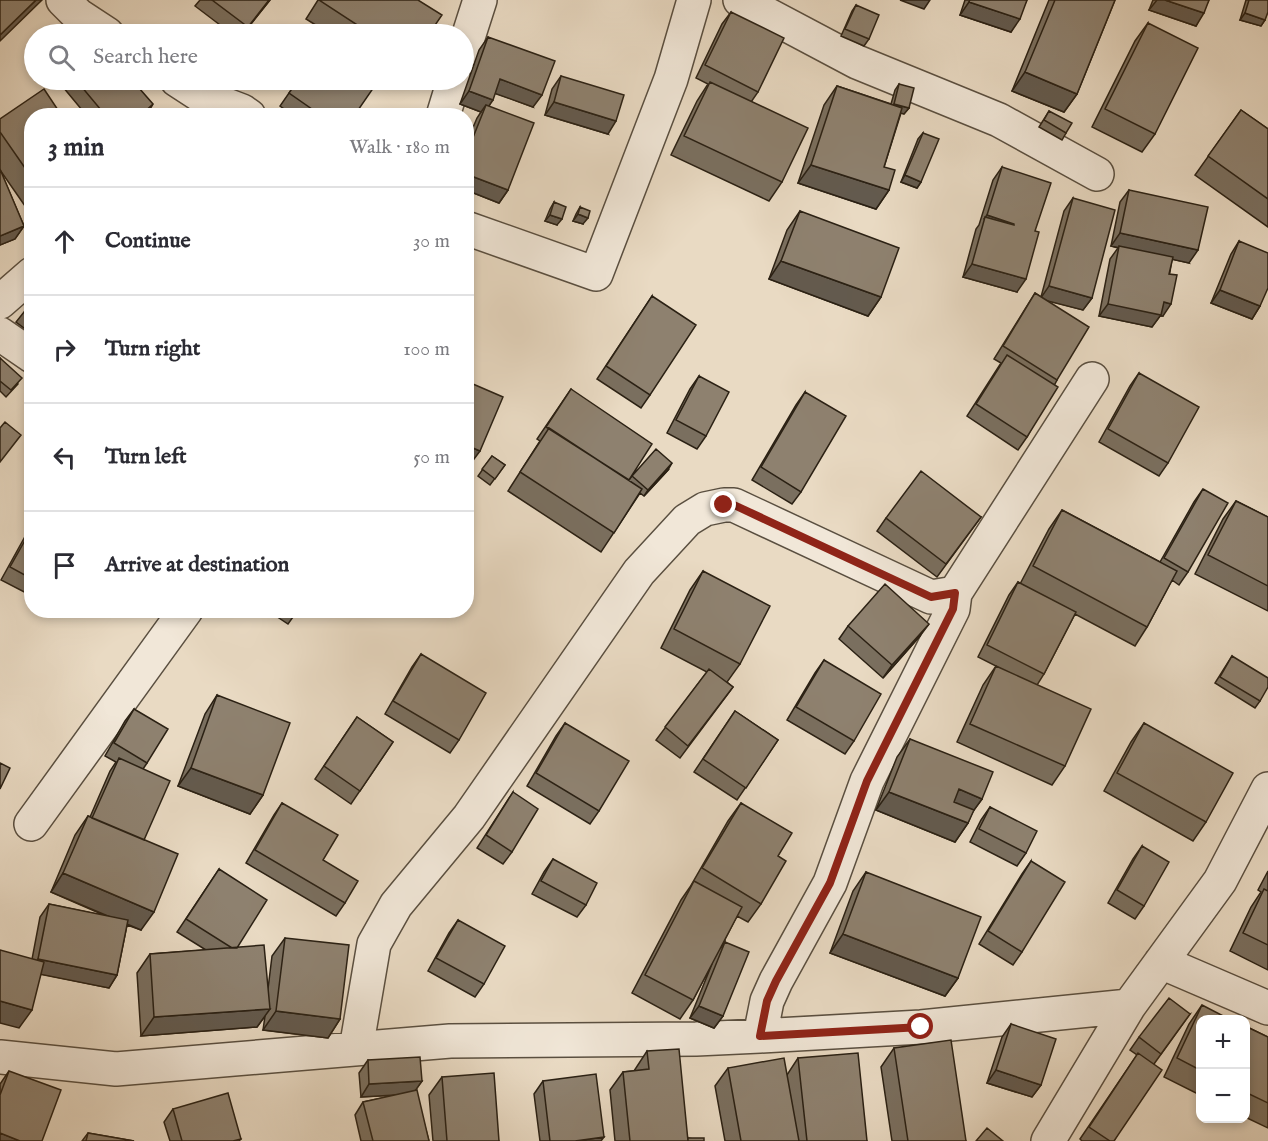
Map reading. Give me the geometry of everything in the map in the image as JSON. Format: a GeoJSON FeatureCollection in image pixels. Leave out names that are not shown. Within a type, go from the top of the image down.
{"type":"FeatureCollection","features":[{"type":"Feature","properties":{"kind":"street"},"geometry":{"type":"LineString","coordinates":[[63,0],[78,15],[92,24]]}},
{"type":"Feature","properties":{"kind":"street"},"geometry":{"type":"LineString","coordinates":[[472,24],[480,0]]}},
{"type":"Feature","properties":{"kind":"street"},"geometry":{"type":"LineString","coordinates":[[474,231],[596,274],[670,79],[694,0]]}},
{"type":"Feature","properties":{"kind":"street"},"geometry":{"type":"LineString","coordinates":[[740,0],[857,62],[999,120],[1097,174]]}},
{"type":"Feature","properties":{"kind":"street"},"geometry":{"type":"LineString","coordinates":[[445,108],[451,90]]}},
{"type":"Feature","properties":{"kind":"street"},"geometry":{"type":"LineString","coordinates":[[187,97],[230,108]]}},
{"type":"Feature","properties":{"kind":"street"},"geometry":{"type":"LineString","coordinates":[[0,302],[24,281]]}},
{"type":"Feature","properties":{"kind":"street"},"geometry":{"type":"LineString","coordinates":[[0,334],[24,350]]}},
{"type":"Feature","properties":{"kind":"street"},"geometry":{"type":"LineString","coordinates":[[760,1036],[767,1001],[830,883],[867,781],[953,609],[955,593],[1092,380]]}},
{"type":"Feature","properties":{"kind":"street"},"geometry":{"type":"LineString","coordinates":[[356,1049],[374,944],[396,905],[469,817],[639,572],[687,520],[705,509],[734,505],[931,597],[955,593]]}},
{"type":"Feature","properties":{"kind":"street"},"geometry":{"type":"LineString","coordinates":[[31,824],[180,618]]}},
{"type":"Feature","properties":{"kind":"street"},"geometry":{"type":"LineString","coordinates":[[1049,1141],[1129,1006],[1220,881],[1268,789]]}},
{"type":"Feature","properties":{"kind":"street"},"geometry":{"type":"LineString","coordinates":[[1161,962],[1268,1008]]}},
{"type":"Feature","properties":{"kind":"street"},"geometry":{"type":"LineString","coordinates":[[0,1057],[116,1069],[450,1041],[696,1039],[921,1027],[1129,1006]]}},
{"type":"Feature","properties":{"kind":"building"},"geometry":{"type":"Polygon","coordinates":[[[0,0],[36,0],[0,35],[0,0]]]}},
{"type":"Feature","properties":{"kind":"building"},"geometry":{"type":"Polygon","coordinates":[[[212,0],[269,0],[250,24],[244,24],[212,0]]]}},
{"type":"Feature","properties":{"kind":"building"},"geometry":{"type":"Polygon","coordinates":[[[319,0],[418,0],[442,15],[436,24],[356,24],[319,0]]]}},
{"type":"Feature","properties":{"kind":"building"},"geometry":{"type":"Polygon","coordinates":[[[970,0],[1027,0],[1020,19],[969,2],[970,0]]]}},
{"type":"Feature","properties":{"kind":"building"},"geometry":{"type":"Polygon","coordinates":[[[1055,0],[1115,0],[1077,94],[1025,72],[1055,0]]]}},
{"type":"Feature","properties":{"kind":"building"},"geometry":{"type":"Polygon","coordinates":[[[1165,0],[1209,0],[1204,13],[1165,0]]]}},
{"type":"Feature","properties":{"kind":"building"},"geometry":{"type":"Polygon","coordinates":[[[1249,0],[1268,0],[1265,20],[1245,13],[1249,0]]]}},
{"type":"Feature","properties":{"kind":"building"},"geometry":{"type":"Polygon","coordinates":[[[856,5],[879,15],[869,39],[845,29],[856,5]]]}},
{"type":"Feature","properties":{"kind":"building"},"geometry":{"type":"Polygon","coordinates":[[[731,12],[784,38],[758,92],[705,65],[731,12]]]}},
{"type":"Feature","properties":{"kind":"building"},"geometry":{"type":"Polygon","coordinates":[[[1148,23],[1198,48],[1155,134],[1105,109],[1148,23]]]}},
{"type":"Feature","properties":{"kind":"building"},"geometry":{"type":"Polygon","coordinates":[[[488,37],[555,61],[542,95],[500,79],[493,100],[469,91],[474,90],[474,77],[488,37]]]}},
{"type":"Feature","properties":{"kind":"building"},"geometry":{"type":"Polygon","coordinates":[[[561,76],[624,95],[616,121],[554,102],[561,76]]]}},
{"type":"Feature","properties":{"kind":"building"},"geometry":{"type":"Polygon","coordinates":[[[710,82],[808,128],[782,182],[684,136],[710,82]]]}},
{"type":"Feature","properties":{"kind":"building"},"geometry":{"type":"Polygon","coordinates":[[[899,84],[914,88],[909,108],[894,104],[899,84]]]}},
{"type":"Feature","properties":{"kind":"building"},"geometry":{"type":"Polygon","coordinates":[[[837,86],[902,108],[884,167],[895,170],[889,190],[811,165],[837,86]]]}},
{"type":"Feature","properties":{"kind":"building"},"geometry":{"type":"Polygon","coordinates":[[[43,90],[57,108],[24,108],[24,166],[0,132],[0,119],[43,90]]]}},
{"type":"Feature","properties":{"kind":"building"},"geometry":{"type":"Polygon","coordinates":[[[84,90],[141,90],[153,104],[149,108],[99,108],[84,90]]]}},
{"type":"Feature","properties":{"kind":"building"},"geometry":{"type":"Polygon","coordinates":[[[291,90],[372,90],[360,108],[311,108],[289,93],[291,90]]]}},
{"type":"Feature","properties":{"kind":"building"},"geometry":{"type":"Polygon","coordinates":[[[486,105],[534,123],[508,190],[474,177],[474,135],[486,105]]]}},
{"type":"Feature","properties":{"kind":"building"},"geometry":{"type":"Polygon","coordinates":[[[1241,110],[1268,129],[1268,199],[1208,156],[1241,110]]]}},
{"type":"Feature","properties":{"kind":"building"},"geometry":{"type":"Polygon","coordinates":[[[1049,111],[1072,123],[1066,133],[1044,120],[1049,111]]]}},
{"type":"Feature","properties":{"kind":"building"},"geometry":{"type":"Polygon","coordinates":[[[923,133],[939,139],[921,182],[905,175],[923,133]]]}},
{"type":"Feature","properties":{"kind":"building"},"geometry":{"type":"Polygon","coordinates":[[[1002,167],[1051,183],[1035,231],[1039,232],[1026,279],[972,264],[985,217],[1014,225],[987,215],[1002,167]]]}},
{"type":"Feature","properties":{"kind":"building"},"geometry":{"type":"Polygon","coordinates":[[[0,169],[24,226],[0,236],[0,169]]]}},
{"type":"Feature","properties":{"kind":"building"},"geometry":{"type":"Polygon","coordinates":[[[1129,190],[1208,207],[1198,250],[1120,233],[1129,190]]]}},
{"type":"Feature","properties":{"kind":"building"},"geometry":{"type":"Polygon","coordinates":[[[1073,198],[1115,210],[1092,298],[1049,286],[1073,198]]]}},
{"type":"Feature","properties":{"kind":"building"},"geometry":{"type":"Polygon","coordinates":[[[554,202],[566,207],[562,219],[550,215],[554,202]]]}},
{"type":"Feature","properties":{"kind":"building"},"geometry":{"type":"Polygon","coordinates":[[[580,207],[590,211],[588,218],[578,214],[580,207]]]}},
{"type":"Feature","properties":{"kind":"building"},"geometry":{"type":"Polygon","coordinates":[[[800,211],[899,248],[881,297],[781,261],[800,211]]]}},
{"type":"Feature","properties":{"kind":"building"},"geometry":{"type":"Polygon","coordinates":[[[1239,241],[1268,253],[1268,288],[1260,306],[1220,290],[1239,241]]]}},
{"type":"Feature","properties":{"kind":"building"},"geometry":{"type":"Polygon","coordinates":[[[1119,246],[1173,257],[1169,274],[1177,275],[1171,304],[1164,302],[1161,315],[1108,304],[1119,246]]]}},
{"type":"Feature","properties":{"kind":"building"},"geometry":{"type":"Polygon","coordinates":[[[1035,293],[1089,327],[1057,380],[1003,346],[1035,293]]]}},
{"type":"Feature","properties":{"kind":"building"},"geometry":{"type":"Polygon","coordinates":[[[652,296],[696,325],[650,395],[606,366],[652,296]]]}},
{"type":"Feature","properties":{"kind":"building"},"geometry":{"type":"Polygon","coordinates":[[[1007,355],[1058,387],[1027,437],[976,404],[1007,355]]]}},
{"type":"Feature","properties":{"kind":"building"},"geometry":{"type":"Polygon","coordinates":[[[0,358],[22,378],[11,390],[0,381],[0,358]]]}},
{"type":"Feature","properties":{"kind":"building"},"geometry":{"type":"Polygon","coordinates":[[[1139,373],[1199,407],[1168,463],[1108,429],[1139,373]]]}},
{"type":"Feature","properties":{"kind":"building"},"geometry":{"type":"Polygon","coordinates":[[[699,376],[729,392],[706,436],[676,420],[699,376]]]}},
{"type":"Feature","properties":{"kind":"building"},"geometry":{"type":"Polygon","coordinates":[[[474,384],[503,397],[480,451],[474,448],[474,384]]]}},
{"type":"Feature","properties":{"kind":"building"},"geometry":{"type":"Polygon","coordinates":[[[571,389],[652,444],[629,480],[546,427],[571,389]]]}},
{"type":"Feature","properties":{"kind":"building"},"geometry":{"type":"Polygon","coordinates":[[[805,392],[846,416],[801,492],[761,467],[805,392]]]}},
{"type":"Feature","properties":{"kind":"building"},"geometry":{"type":"Polygon","coordinates":[[[5,422],[21,435],[0,462],[0,428],[5,422]]]}},
{"type":"Feature","properties":{"kind":"building"},"geometry":{"type":"Polygon","coordinates":[[[549,428],[642,489],[614,533],[520,472],[549,428]]]}},
{"type":"Feature","properties":{"kind":"building"},"geometry":{"type":"Polygon","coordinates":[[[656,449],[672,463],[648,490],[632,476],[656,449]]]}},
{"type":"Feature","properties":{"kind":"building"},"geometry":{"type":"Polygon","coordinates":[[[492,456],[505,465],[495,479],[482,469],[492,456]]]}},
{"type":"Feature","properties":{"kind":"building"},"geometry":{"type":"Polygon","coordinates":[[[921,471],[981,517],[946,564],[886,518],[921,471]]]}},
{"type":"Feature","properties":{"kind":"building"},"geometry":{"type":"Polygon","coordinates":[[[1203,489],[1228,503],[1188,572],[1164,558],[1203,489]]]}},
{"type":"Feature","properties":{"kind":"building"},"geometry":{"type":"Polygon","coordinates":[[[1236,501],[1268,517],[1268,586],[1208,555],[1236,501]]]}},
{"type":"Feature","properties":{"kind":"building"},"geometry":{"type":"Polygon","coordinates":[[[1062,510],[1177,571],[1147,627],[1033,566],[1062,510]]]}},
{"type":"Feature","properties":{"kind":"building"},"geometry":{"type":"Polygon","coordinates":[[[24,542],[24,575],[10,567],[24,542]]]}},
{"type":"Feature","properties":{"kind":"building"},"geometry":{"type":"Polygon","coordinates":[[[703,571],[770,606],[740,664],[674,629],[703,571]]]}},
{"type":"Feature","properties":{"kind":"building"},"geometry":{"type":"Polygon","coordinates":[[[1018,582],[1076,612],[1044,674],[987,645],[1018,582]]]}},
{"type":"Feature","properties":{"kind":"building"},"geometry":{"type":"Polygon","coordinates":[[[885,584],[929,624],[892,665],[848,626],[885,584]]]}},
{"type":"Feature","properties":{"kind":"building"},"geometry":{"type":"Polygon","coordinates":[[[421,654],[486,693],[459,740],[393,701],[421,654]]]}},
{"type":"Feature","properties":{"kind":"building"},"geometry":{"type":"Polygon","coordinates":[[[1232,656],[1268,678],[1268,687],[1260,701],[1220,677],[1232,656]]]}},
{"type":"Feature","properties":{"kind":"building"},"geometry":{"type":"Polygon","coordinates":[[[824,660],[881,694],[854,741],[796,707],[824,660]]]}},
{"type":"Feature","properties":{"kind":"building"},"geometry":{"type":"Polygon","coordinates":[[[996,666],[1091,709],[1065,766],[970,724],[996,666]]]}},
{"type":"Feature","properties":{"kind":"building"},"geometry":{"type":"Polygon","coordinates":[[[709,669],[733,687],[688,746],[665,727],[709,669]]]}},
{"type":"Feature","properties":{"kind":"building"},"geometry":{"type":"Polygon","coordinates":[[[217,695],[290,723],[263,795],[191,768],[217,695]]]}},
{"type":"Feature","properties":{"kind":"building"},"geometry":{"type":"Polygon","coordinates":[[[134,709],[168,729],[147,763],[114,743],[134,709]]]}},
{"type":"Feature","properties":{"kind":"building"},"geometry":{"type":"Polygon","coordinates":[[[735,711],[778,740],[746,788],[703,759],[735,711]]]}},
{"type":"Feature","properties":{"kind":"building"},"geometry":{"type":"Polygon","coordinates":[[[357,717],[393,742],[360,791],[324,766],[357,717]]]}},
{"type":"Feature","properties":{"kind":"building"},"geometry":{"type":"Polygon","coordinates":[[[565,723],[629,761],[599,811],[536,773],[565,723]]]}},
{"type":"Feature","properties":{"kind":"building"},"geometry":{"type":"Polygon","coordinates":[[[1144,723],[1233,773],[1206,822],[1117,773],[1144,723]]]}},
{"type":"Feature","properties":{"kind":"building"},"geometry":{"type":"Polygon","coordinates":[[[910,739],[993,772],[982,799],[959,789],[954,802],[974,810],[968,823],[889,792],[910,739]]]}},
{"type":"Feature","properties":{"kind":"building"},"geometry":{"type":"Polygon","coordinates":[[[119,758],[170,781],[144,840],[92,818],[119,758]]]}},
{"type":"Feature","properties":{"kind":"building"},"geometry":{"type":"Polygon","coordinates":[[[0,763],[10,768],[0,789],[0,763]]]}},
{"type":"Feature","properties":{"kind":"building"},"geometry":{"type":"Polygon","coordinates":[[[513,792],[538,809],[512,852],[486,835],[513,792]]]}},
{"type":"Feature","properties":{"kind":"building"},"geometry":{"type":"Polygon","coordinates":[[[282,803],[338,835],[323,860],[358,881],[345,903],[255,850],[282,803]]]}},
{"type":"Feature","properties":{"kind":"building"},"geometry":{"type":"Polygon","coordinates":[[[741,803],[792,833],[778,856],[786,861],[761,904],[702,868],[741,803]]]}},
{"type":"Feature","properties":{"kind":"building"},"geometry":{"type":"Polygon","coordinates":[[[990,807],[1037,831],[1026,853],[979,829],[990,807]]]}},
{"type":"Feature","properties":{"kind":"building"},"geometry":{"type":"Polygon","coordinates":[[[88,816],[178,854],[154,912],[63,873],[88,816]]]}},
{"type":"Feature","properties":{"kind":"building"},"geometry":{"type":"Polygon","coordinates":[[[1142,846],[1169,862],[1144,906],[1117,890],[1142,846]]]}},
{"type":"Feature","properties":{"kind":"building"},"geometry":{"type":"Polygon","coordinates":[[[553,859],[597,883],[586,905],[541,881],[553,859]]]}},
{"type":"Feature","properties":{"kind":"building"},"geometry":{"type":"Polygon","coordinates":[[[1031,861],[1065,882],[1022,952],[988,931],[1031,861]]]}},
{"type":"Feature","properties":{"kind":"building"},"geometry":{"type":"Polygon","coordinates":[[[219,869],[267,900],[237,948],[232,948],[186,919],[219,869]]]}},
{"type":"Feature","properties":{"kind":"building"},"geometry":{"type":"Polygon","coordinates":[[[866,872],[981,917],[958,978],[843,934],[866,872]]]}},
{"type":"Feature","properties":{"kind":"building"},"geometry":{"type":"Polygon","coordinates":[[[694,881],[742,907],[693,1000],[645,975],[694,881]]]}},
{"type":"Feature","properties":{"kind":"building"},"geometry":{"type":"Polygon","coordinates":[[[1264,889],[1268,891],[1268,945],[1243,933],[1264,889]]]}},
{"type":"Feature","properties":{"kind":"building"},"geometry":{"type":"Polygon","coordinates":[[[49,904],[128,920],[117,975],[38,959],[49,904]]]}},
{"type":"Feature","properties":{"kind":"building"},"geometry":{"type":"Polygon","coordinates":[[[458,920],[505,946],[484,984],[436,958],[458,920]]]}},
{"type":"Feature","properties":{"kind":"building"},"geometry":{"type":"Polygon","coordinates":[[[285,938],[349,945],[340,1019],[276,1011],[285,938]]]}},
{"type":"Feature","properties":{"kind":"building"},"geometry":{"type":"Polygon","coordinates":[[[725,942],[749,952],[723,1016],[699,1006],[725,942]]]}},
{"type":"Feature","properties":{"kind":"building"},"geometry":{"type":"Polygon","coordinates":[[[264,945],[270,1009],[154,1017],[150,954],[264,945]]]}},
{"type":"Feature","properties":{"kind":"building"},"geometry":{"type":"Polygon","coordinates":[[[0,950],[44,962],[32,1010],[0,1001],[0,950]]]}},
{"type":"Feature","properties":{"kind":"building"},"geometry":{"type":"Polygon","coordinates":[[[1169,998],[1190,1014],[1161,1054],[1139,1037],[1169,998]]]}},
{"type":"Feature","properties":{"kind":"building"},"geometry":{"type":"Polygon","coordinates":[[[1202,1005],[1221,1015],[1197,1015],[1202,1005]]]}},
{"type":"Feature","properties":{"kind":"building"},"geometry":{"type":"Polygon","coordinates":[[[1196,1018],[1196,1068],[1177,1058],[1196,1018]]]}},
{"type":"Feature","properties":{"kind":"building"},"geometry":{"type":"Polygon","coordinates":[[[1011,1024],[1056,1039],[1041,1085],[996,1070],[1011,1024]]]}},
{"type":"Feature","properties":{"kind":"building"},"geometry":{"type":"Polygon","coordinates":[[[1250,1028],[1268,1037],[1268,1103],[1250,1094],[1250,1028]]]}},
{"type":"Feature","properties":{"kind":"building"},"geometry":{"type":"Polygon","coordinates":[[[951,1040],[966,1141],[908,1141],[894,1048],[951,1040]]]}},
{"type":"Feature","properties":{"kind":"building"},"geometry":{"type":"Polygon","coordinates":[[[679,1049],[688,1141],[630,1141],[623,1072],[649,1069],[647,1051],[679,1049]]]}},
{"type":"Feature","properties":{"kind":"building"},"geometry":{"type":"Polygon","coordinates":[[[858,1053],[867,1141],[807,1141],[798,1058],[858,1053]]]}},
{"type":"Feature","properties":{"kind":"building"},"geometry":{"type":"Polygon","coordinates":[[[1138,1053],[1162,1070],[1114,1141],[1110,1141],[1089,1127],[1138,1053]]]}},
{"type":"Feature","properties":{"kind":"building"},"geometry":{"type":"Polygon","coordinates":[[[420,1057],[422,1081],[369,1084],[368,1060],[420,1057]]]}},
{"type":"Feature","properties":{"kind":"building"},"geometry":{"type":"Polygon","coordinates":[[[784,1058],[799,1141],[741,1141],[728,1068],[784,1058]]]}},
{"type":"Feature","properties":{"kind":"building"},"geometry":{"type":"Polygon","coordinates":[[[9,1071],[61,1090],[42,1141],[20,1141],[0,1133],[0,1095],[9,1071]]]}},
{"type":"Feature","properties":{"kind":"building"},"geometry":{"type":"Polygon","coordinates":[[[494,1073],[499,1141],[447,1141],[442,1077],[494,1073]]]}},
{"type":"Feature","properties":{"kind":"building"},"geometry":{"type":"Polygon","coordinates":[[[596,1074],[604,1137],[575,1141],[550,1141],[543,1081],[596,1074]]]}},
{"type":"Feature","properties":{"kind":"building"},"geometry":{"type":"Polygon","coordinates":[[[417,1090],[429,1141],[373,1141],[363,1102],[417,1090]]]}},
{"type":"Feature","properties":{"kind":"building"},"geometry":{"type":"Polygon","coordinates":[[[228,1093],[241,1139],[182,1141],[173,1109],[228,1093]]]}},
{"type":"Feature","properties":{"kind":"building"},"geometry":{"type":"Polygon","coordinates":[[[987,1128],[1003,1141],[976,1141],[987,1128]]]}},
{"type":"Feature","properties":{"kind":"building"},"geometry":{"type":"Polygon","coordinates":[[[88,1133],[134,1141],[86,1141],[88,1133]]]}},
{"type":"Feature","properties":{"kind":"building"},"geometry":{"type":"Polygon","coordinates":[[[688,1138],[704,1138],[704,1141],[688,1141],[688,1138]]]}},
{"type":"Feature","properties":{"kind":"route"},"geometry":{"type":"LineString","coordinates":[[724,505],[734,505],[931,597],[955,593],[953,609],[867,781],[830,883],[767,1001],[760,1036],[921,1027]]}}]}
